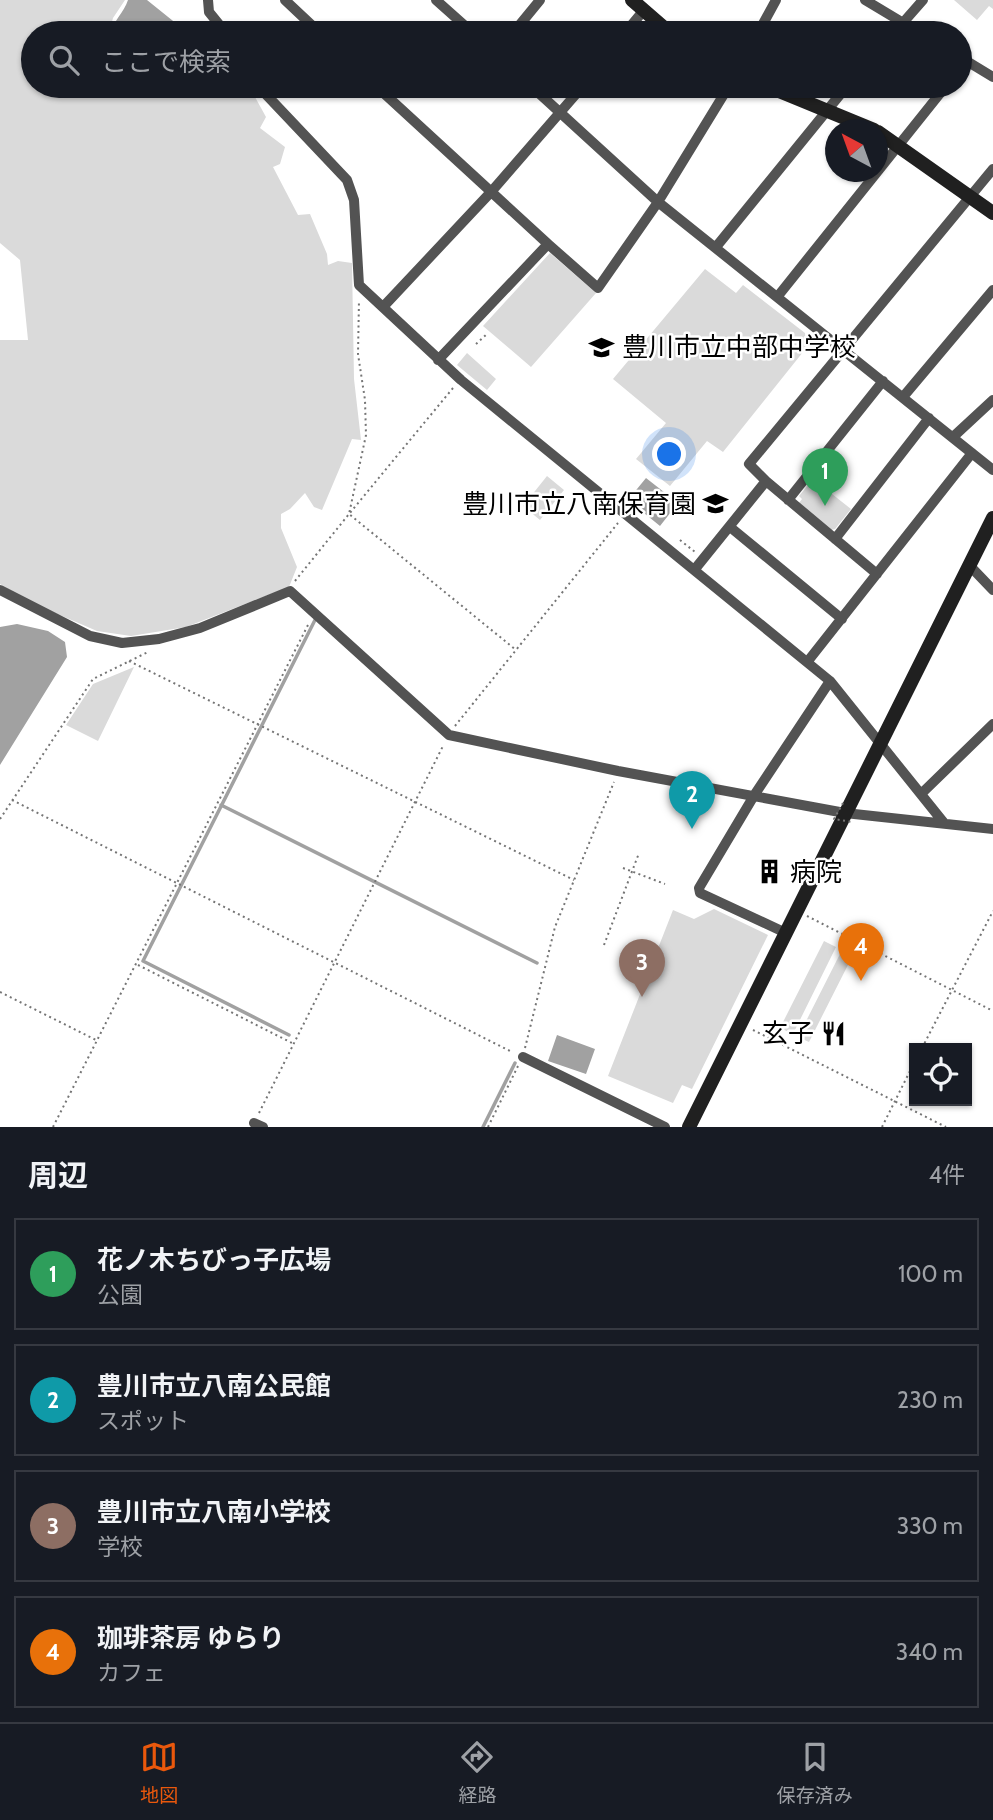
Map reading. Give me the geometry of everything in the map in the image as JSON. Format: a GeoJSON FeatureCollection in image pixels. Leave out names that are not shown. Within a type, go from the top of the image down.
{"type":"FeatureCollection","features":[{"type":"Feature","properties":{"kind":"street"},"geometry":{"type":"LineString","coordinates":[[208,0],[209,12],[216,21]]}},
{"type":"Feature","properties":{"kind":"street"},"geometry":{"type":"LineString","coordinates":[[285,0],[307,21]]}},
{"type":"Feature","properties":{"kind":"street"},"geometry":{"type":"LineString","coordinates":[[436,0],[460,21]]}},
{"type":"Feature","properties":{"kind":"street"},"geometry":{"type":"LineString","coordinates":[[523,21],[540,0]]}},
{"type":"Feature","properties":{"kind":"street"},"geometry":{"type":"LineString","coordinates":[[765,21],[776,0]]}},
{"type":"Feature","properties":{"kind":"street"},"geometry":{"type":"LineString","coordinates":[[866,0],[900,21]]}},
{"type":"Feature","properties":{"kind":"street"},"geometry":{"type":"LineString","coordinates":[[905,21],[923,0]]}},
{"type":"Feature","properties":{"kind":"street"},"geometry":{"type":"LineString","coordinates":[[631,21],[638,5],[656,21]]}},
{"type":"Feature","properties":{"kind":"street"},"geometry":{"type":"LineString","coordinates":[[972,67],[993,77]]}},
{"type":"Feature","properties":{"kind":"street"},"geometry":{"type":"LineString","coordinates":[[269,98],[347,180],[354,200],[359,285],[461,380],[830,681],[944,823]]}},
{"type":"Feature","properties":{"kind":"street"},"geometry":{"type":"LineString","coordinates":[[389,98],[598,288],[659,202],[722,98]]}},
{"type":"Feature","properties":{"kind":"street"},"geometry":{"type":"LineString","coordinates":[[545,98],[659,202],[993,470]]}},
{"type":"Feature","properties":{"kind":"street"},"geometry":{"type":"LineString","coordinates":[[383,307],[491,192],[574,98]]}},
{"type":"Feature","properties":{"kind":"street"},"geometry":{"type":"LineString","coordinates":[[800,98],[850,119]]}},
{"type":"Feature","properties":{"kind":"street"},"geometry":{"type":"LineString","coordinates":[[716,247],[836,98]]}},
{"type":"Feature","properties":{"kind":"street"},"geometry":{"type":"LineString","coordinates":[[778,296],[936,98]]}},
{"type":"Feature","properties":{"kind":"street"},"geometry":{"type":"LineString","coordinates":[[888,139],[970,194],[993,213]]}},
{"type":"Feature","properties":{"kind":"street"},"geometry":{"type":"LineString","coordinates":[[877,574],[749,464],[993,169]]}},
{"type":"Feature","properties":{"kind":"street"},"geometry":{"type":"LineString","coordinates":[[438,360],[548,244]]}},
{"type":"Feature","properties":{"kind":"street"},"geometry":{"type":"LineString","coordinates":[[903,397],[993,290]]}},
{"type":"Feature","properties":{"kind":"street"},"geometry":{"type":"LineString","coordinates":[[788,500],[884,381]]}},
{"type":"Feature","properties":{"kind":"street"},"geometry":{"type":"LineString","coordinates":[[953,437],[993,400]]}},
{"type":"Feature","properties":{"kind":"street"},"geometry":{"type":"LineString","coordinates":[[835,539],[929,418]]}},
{"type":"Feature","properties":{"kind":"street"},"geometry":{"type":"LineString","coordinates":[[808,661],[972,453]]}},
{"type":"Feature","properties":{"kind":"street"},"geometry":{"type":"LineString","coordinates":[[695,569],[766,481]]}},
{"type":"Feature","properties":{"kind":"street"},"geometry":{"type":"LineString","coordinates":[[689,1127],[993,518]]}},
{"type":"Feature","properties":{"kind":"street"},"geometry":{"type":"LineString","coordinates":[[730,527],[842,619]]}},
{"type":"Feature","properties":{"kind":"street"},"geometry":{"type":"LineString","coordinates":[[970,566],[993,590]]}},
{"type":"Feature","properties":{"kind":"street"},"geometry":{"type":"LineString","coordinates":[[0,590],[90,636],[122,643],[159,639],[200,628],[290,592],[449,735],[618,771],[847,813],[993,829]]}},
{"type":"Feature","properties":{"kind":"street"},"geometry":{"type":"LineString","coordinates":[[786,933],[700,893],[699,888],[755,794],[830,681]]}},
{"type":"Feature","properties":{"kind":"street"},"geometry":{"type":"LineString","coordinates":[[921,794],[993,724]]}},
{"type":"Feature","properties":{"kind":"street"},"geometry":{"type":"LineString","coordinates":[[523,1057],[666,1127]]}},
{"type":"Feature","properties":{"kind":"path"},"geometry":{"type":"LineString","coordinates":[[349,514],[366,435],[365,400],[358,354],[359,285]]}},
{"type":"Feature","properties":{"kind":"path"},"geometry":{"type":"LineString","coordinates":[[476,344],[487,334]]}},
{"type":"Feature","properties":{"kind":"path"},"geometry":{"type":"LineString","coordinates":[[290,592],[299,574],[461,380]]}},
{"type":"Feature","properties":{"kind":"path"},"geometry":{"type":"LineString","coordinates":[[349,514],[516,651]]}},
{"type":"Feature","properties":{"kind":"path"},"geometry":{"type":"LineString","coordinates":[[259,1125],[293,1044],[449,735],[625,514]]}},
{"type":"Feature","properties":{"kind":"path"},"geometry":{"type":"LineString","coordinates":[[680,540],[696,553]]}},
{"type":"Feature","properties":{"kind":"path"},"geometry":{"type":"LineString","coordinates":[[53,1127],[314,613]]}},
{"type":"Feature","properties":{"kind":"path"},"geometry":{"type":"LineString","coordinates":[[0,819],[93,679],[153,650]]}},
{"type":"Feature","properties":{"kind":"path"},"geometry":{"type":"LineString","coordinates":[[130,660],[574,880]]}},
{"type":"Feature","properties":{"kind":"path"},"geometry":{"type":"LineString","coordinates":[[488,1127],[523,1057],[555,927],[618,771]]}},
{"type":"Feature","properties":{"kind":"path"},"geometry":{"type":"LineString","coordinates":[[12,800],[523,1057]]}},
{"type":"Feature","properties":{"kind":"path"},"geometry":{"type":"LineString","coordinates":[[604,945],[639,853]]}},
{"type":"Feature","properties":{"kind":"path"},"geometry":{"type":"LineString","coordinates":[[622,868],[665,884]]}},
{"type":"Feature","properties":{"kind":"path"},"geometry":{"type":"LineString","coordinates":[[797,911],[993,1011]]}},
{"type":"Feature","properties":{"kind":"path"},"geometry":{"type":"LineString","coordinates":[[925,1043],[993,911]]}},
{"type":"Feature","properties":{"kind":"path"},"geometry":{"type":"LineString","coordinates":[[136,964],[293,1044]]}},
{"type":"Feature","properties":{"kind":"path"},"geometry":{"type":"LineString","coordinates":[[0,992],[97,1041]]}},
{"type":"Feature","properties":{"kind":"path"},"geometry":{"type":"LineString","coordinates":[[741,1024],[946,1127]]}},
{"type":"Feature","properties":{"kind":"path"},"geometry":{"type":"LineString","coordinates":[[882,1127],[909,1073]]}},
{"type":"Feature","properties":{"kind":"shaded area"},"geometry":{"type":"Polygon","coordinates":[[[0,0],[125,0],[112,21],[21,21],[21,98],[256,98],[266,117],[260,128],[285,147],[280,164],[273,167],[298,215],[310,214],[327,254],[328,265],[338,261],[352,263],[354,379],[361,440],[352,439],[322,510],[314,507],[305,493],[290,509],[281,514],[281,528],[297,567],[289,587],[186,627],[131,636],[97,631],[32,603],[0,584],[0,340],[28,340],[20,260],[0,243],[0,0]]]}},
{"type":"Feature","properties":{"kind":"shaded area"},"geometry":{"type":"Polygon","coordinates":[[[128,0],[147,0],[173,21],[116,21],[128,0]]]}},
{"type":"Feature","properties":{"kind":"shaded area"},"geometry":{"type":"Polygon","coordinates":[[[954,0],[993,0],[993,9],[989,6],[977,20],[954,0]]]}},
{"type":"Feature","properties":{"kind":"shaded area"},"geometry":{"type":"Polygon","coordinates":[[[550,253],[596,293],[531,367],[483,326],[550,253]]]}},
{"type":"Feature","properties":{"kind":"shaded area"},"geometry":{"type":"Polygon","coordinates":[[[705,269],[736,293],[743,285],[805,333],[807,347],[723,452],[707,441],[670,486],[636,459],[666,423],[613,379],[705,269]]]}},
{"type":"Feature","properties":{"kind":"shaded area"},"geometry":{"type":"Polygon","coordinates":[[[467,353],[496,379],[487,390],[457,365],[467,353]]]}},
{"type":"Feature","properties":{"kind":"shaded area"},"geometry":{"type":"Polygon","coordinates":[[[547,476],[564,490],[540,520],[523,506],[547,476]]]}},
{"type":"Feature","properties":{"kind":"shaded area"},"geometry":{"type":"Polygon","coordinates":[[[646,478],[678,503],[660,526],[628,500],[646,478]]]}},
{"type":"Feature","properties":{"kind":"shaded area"},"geometry":{"type":"Polygon","coordinates":[[[813,479],[851,509],[835,529],[831,530],[799,503],[802,499],[799,496],[813,479]]]}},
{"type":"Feature","properties":{"kind":"shaded area"},"geometry":{"type":"Polygon","coordinates":[[[17,624],[48,631],[65,642],[67,657],[0,765],[0,627],[17,624]]]}},
{"type":"Feature","properties":{"kind":"shaded area"},"geometry":{"type":"Polygon","coordinates":[[[134,667],[98,741],[66,725],[93,684],[134,667]]]}},
{"type":"Feature","properties":{"kind":"shaded area"},"geometry":{"type":"Polygon","coordinates":[[[714,909],[768,935],[692,1089],[682,1085],[673,1103],[608,1076],[673,910],[694,919],[714,909]]]}},
{"type":"Feature","properties":{"kind":"shaded area"},"geometry":{"type":"Polygon","coordinates":[[[824,941],[836,947],[793,1034],[780,1028],[824,941]]]}},
{"type":"Feature","properties":{"kind":"shaded area"},"geometry":{"type":"Polygon","coordinates":[[[842,950],[853,955],[809,1042],[798,1037],[842,950]]]}},
{"type":"Feature","properties":{"kind":"shaded area"},"geometry":{"type":"Polygon","coordinates":[[[557,1035],[595,1049],[586,1074],[548,1061],[557,1035]]]}},
{"type":"Feature","properties":{"kind":"waterway"},"geometry":{"type":"LineString","coordinates":[[289,1035],[143,961],[315,620]]}},
{"type":"Feature","properties":{"kind":"waterway"},"geometry":{"type":"LineString","coordinates":[[221,805],[537,963]]}},
{"type":"Feature","properties":{"kind":"waterway"},"geometry":{"type":"LineString","coordinates":[[483,1127],[515,1063]]}},
{"type":"Feature","properties":{"kind":"place","name":"豊川市立中部中学校"},"geometry":{"type":"Point","coordinates":[602,347]}},
{"type":"Feature","properties":{"kind":"place","name":"豊川市立八南保育園"},"geometry":{"type":"Point","coordinates":[716,504]}},
{"type":"Feature","properties":{"kind":"place","name":"花ノ木ちびっ子広場"},"geometry":{"type":"Point","coordinates":[825,506]}},
{"type":"Feature","properties":{"kind":"place","name":"豊川市立八南公民館"},"geometry":{"type":"Point","coordinates":[692,829]}},
{"type":"Feature","properties":{"kind":"place","name":"病院"},"geometry":{"type":"Point","coordinates":[770,872]}},
{"type":"Feature","properties":{"kind":"place","name":"珈琲茶房 ゆらり"},"geometry":{"type":"Point","coordinates":[861,981]}},
{"type":"Feature","properties":{"kind":"place","name":"豊川市立八南小学校"},"geometry":{"type":"Point","coordinates":[642,997]}},
{"type":"Feature","properties":{"kind":"place","name":"玄子"},"geometry":{"type":"Point","coordinates":[834,1033]}}]}
